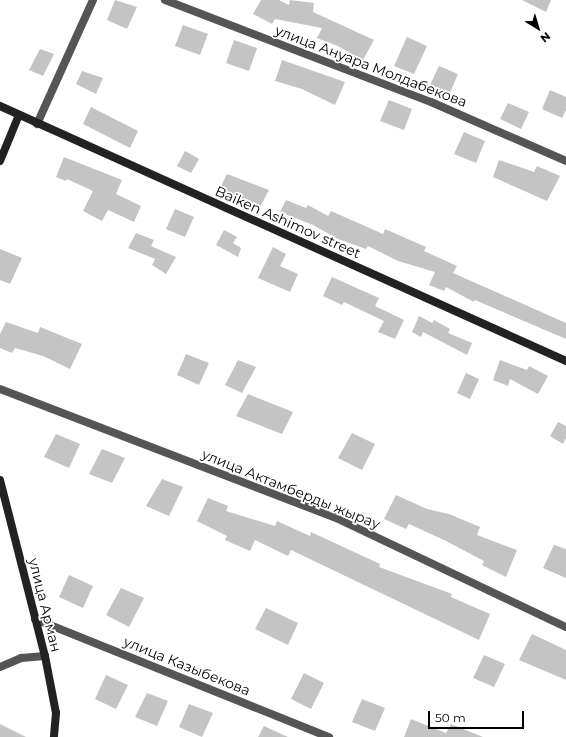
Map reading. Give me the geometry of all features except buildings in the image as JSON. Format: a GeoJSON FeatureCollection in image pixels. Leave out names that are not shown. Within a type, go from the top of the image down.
{"type":"FeatureCollection","features":[{"type":"Feature","properties":{"kind":"main road","name":"Baiken Ashimov street"},"geometry":{"type":"LineString","coordinates":[[0,106],[566,361]]}},
{"type":"Feature","properties":{"kind":"main road"},"geometry":{"type":"LineString","coordinates":[[0,161],[19,115]]}},
{"type":"Feature","properties":{"kind":"main road","name":"улица Арман"},"geometry":{"type":"LineString","coordinates":[[0,480],[45,656],[56,713],[54,737]]}},
{"type":"Feature","properties":{"kind":"street"},"geometry":{"type":"LineString","coordinates":[[38,124],[93,0]]}},
{"type":"Feature","properties":{"kind":"street","name":"улица Ануара Молдабекова"},"geometry":{"type":"LineString","coordinates":[[165,0],[431,102],[566,161]]}},
{"type":"Feature","properties":{"kind":"street","name":"улица Актамберды жырау"},"geometry":{"type":"LineString","coordinates":[[0,389],[334,517],[566,627]]}},
{"type":"Feature","properties":{"kind":"street","name":"улица Казыбекова"},"geometry":{"type":"LineString","coordinates":[[36,619],[329,737]]}},
{"type":"Feature","properties":{"kind":"street"},"geometry":{"type":"LineString","coordinates":[[0,667],[21,658],[45,656]]}}]}
